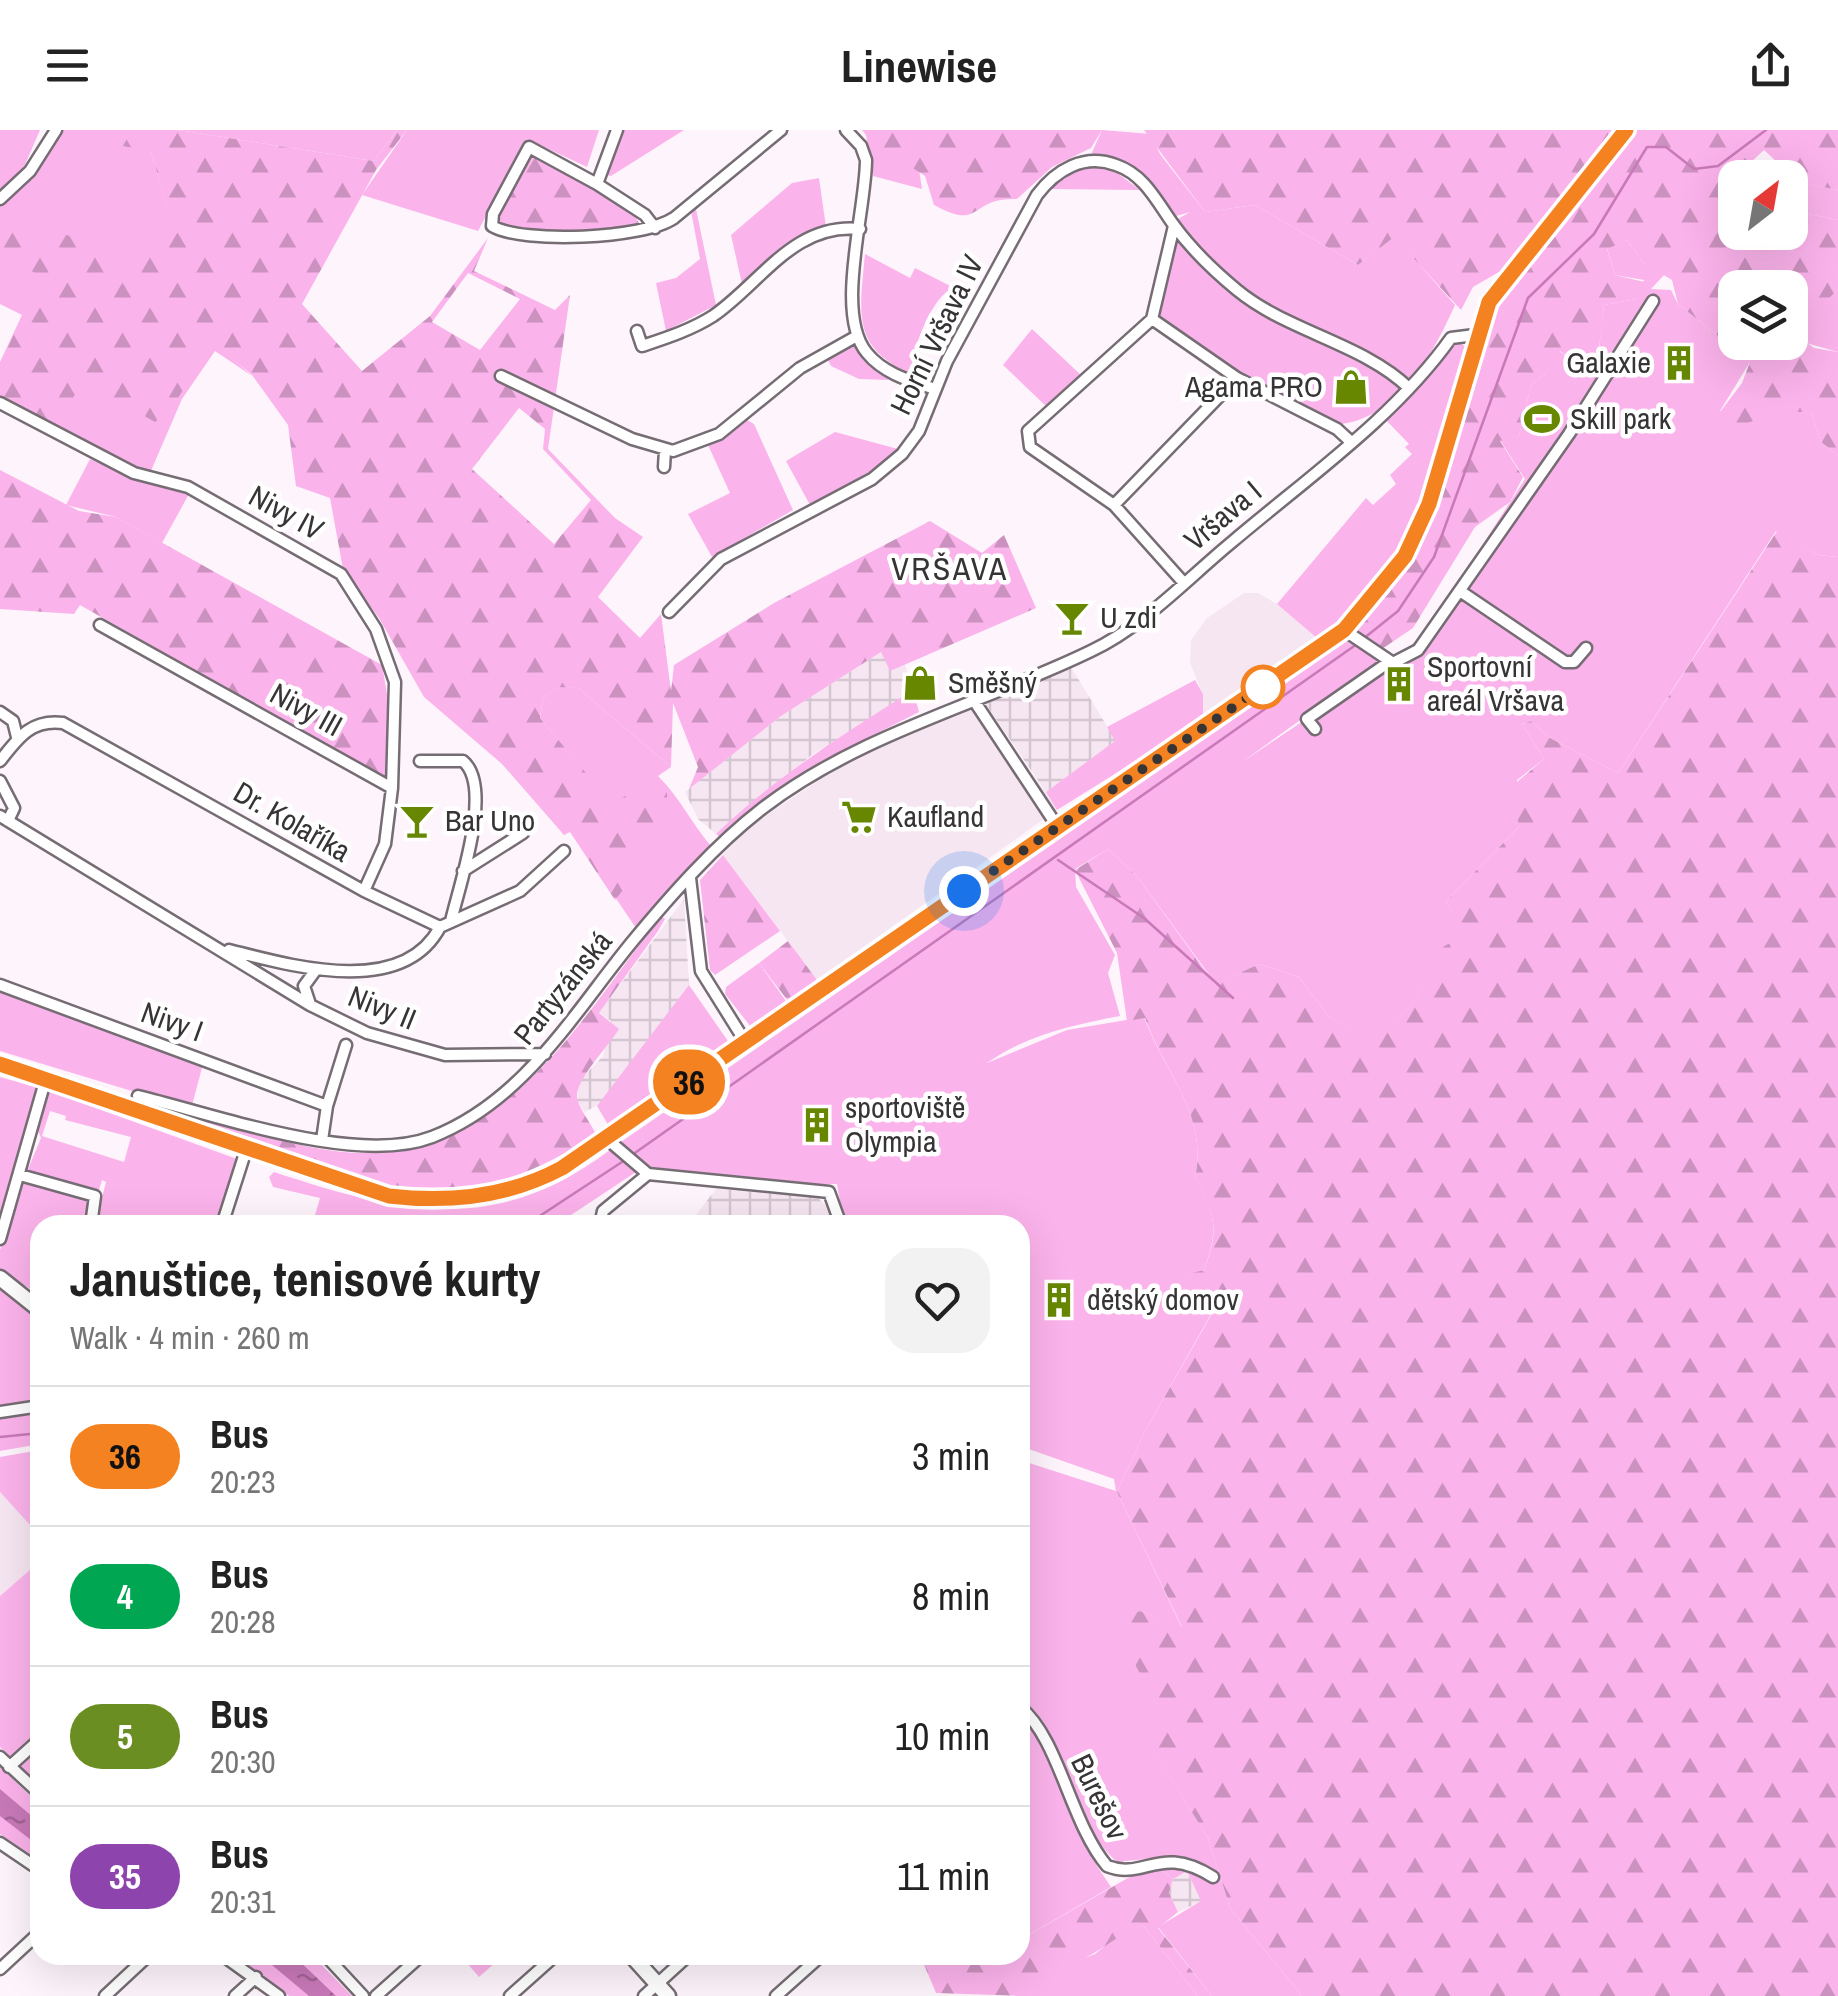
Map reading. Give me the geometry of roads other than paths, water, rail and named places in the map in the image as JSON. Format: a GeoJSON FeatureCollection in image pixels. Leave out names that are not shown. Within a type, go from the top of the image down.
{"type":"FeatureCollection","features":[{"type":"Feature","properties":{"kind":"main road"},"geometry":{"type":"LineString","coordinates":[[0,1064],[374,1193],[438,1199],[485,1195],[535,1181],[611,1143],[746,1043],[1058,826],[1350,634],[1405,556],[1429,504],[1475,335],[1499,285],[1626,130]]}},
{"type":"Feature","properties":{"kind":"street"},"geometry":{"type":"LineString","coordinates":[[0,199],[30,170],[56,130]]}},
{"type":"Feature","properties":{"kind":"street"},"geometry":{"type":"LineString","coordinates":[[597,184],[617,130]]}},
{"type":"Feature","properties":{"kind":"street"},"geometry":{"type":"LineString","coordinates":[[655,228],[645,216],[597,184],[529,147],[493,214],[496,229],[601,237],[655,228],[674,218],[781,130]]}},
{"type":"Feature","properties":{"kind":"street"},"geometry":{"type":"LineString","coordinates":[[846,130],[861,146],[866,160],[852,304],[857,336],[878,364],[936,388]]}},
{"type":"Feature","properties":{"kind":"street","name":"Horní Vršava IV"},"geometry":{"type":"LineString","coordinates":[[669,612],[721,559],[885,470],[919,430],[986,287],[1038,195],[1054,175],[1080,164],[1116,164],[1144,183],[1174,226]]}},
{"type":"Feature","properties":{"kind":"street"},"geometry":{"type":"LineString","coordinates":[[1174,226],[1152,320],[1028,431],[1030,447],[1114,505],[1183,582]]}},
{"type":"Feature","properties":{"kind":"street"},"geometry":{"type":"LineString","coordinates":[[1174,226],[1206,262],[1256,304],[1390,373],[1409,388]]}},
{"type":"Feature","properties":{"kind":"street"},"geometry":{"type":"LineString","coordinates":[[642,346],[714,315],[800,241],[828,230],[860,228]]}},
{"type":"Feature","properties":{"kind":"street"},"geometry":{"type":"LineString","coordinates":[[1315,729],[1307,719],[1389,662],[1403,660],[1418,650],[1570,434],[1653,301]]}},
{"type":"Feature","properties":{"kind":"street"},"geometry":{"type":"LineString","coordinates":[[1152,320],[1237,378],[1338,429],[1350,441]]}},
{"type":"Feature","properties":{"kind":"street"},"geometry":{"type":"LineString","coordinates":[[636,331],[644,360]]}},
{"type":"Feature","properties":{"kind":"street","name":"Vršava I"},"geometry":{"type":"LineString","coordinates":[[972,698],[1112,640],[1350,441],[1409,388],[1451,338],[1475,335]]}},
{"type":"Feature","properties":{"kind":"street"},"geometry":{"type":"LineString","coordinates":[[502,376],[632,440],[665,450],[680,449],[719,434],[812,359],[857,336]]}},
{"type":"Feature","properties":{"kind":"street"},"geometry":{"type":"LineString","coordinates":[[1114,505],[1237,378]]}},
{"type":"Feature","properties":{"kind":"street","name":"Nivy IV"},"geometry":{"type":"LineString","coordinates":[[0,403],[134,473],[188,487],[340,574],[376,629],[395,682],[392,788]]}},
{"type":"Feature","properties":{"kind":"street"},"geometry":{"type":"LineString","coordinates":[[664,468],[665,450]]}},
{"type":"Feature","properties":{"kind":"street"},"geometry":{"type":"LineString","coordinates":[[1460,591],[1565,662],[1574,662],[1586,648]]}},
{"type":"Feature","properties":{"kind":"street","name":"Nivy III"},"geometry":{"type":"LineString","coordinates":[[100,625],[392,788]]}},
{"type":"Feature","properties":{"kind":"street"},"geometry":{"type":"LineString","coordinates":[[1350,634],[1389,662]]}},
{"type":"Feature","properties":{"kind":"street"},"geometry":{"type":"LineString","coordinates":[[972,698],[1058,826]]}},
{"type":"Feature","properties":{"kind":"street","name":"Partyzánská"},"geometry":{"type":"LineString","coordinates":[[138,1096],[356,1147],[388,1146],[431,1137],[510,1090],[545,1054],[634,939],[761,810],[808,778],[972,698]]}},
{"type":"Feature","properties":{"kind":"street"},"geometry":{"type":"LineString","coordinates":[[0,712],[13,721],[17,737],[0,761]]}},
{"type":"Feature","properties":{"kind":"street","name":"Dr. Kolaříka"},"geometry":{"type":"LineString","coordinates":[[17,737],[57,721],[76,727],[364,892],[446,924]]}},
{"type":"Feature","properties":{"kind":"street"},"geometry":{"type":"LineString","coordinates":[[420,761],[463,761],[474,776],[474,826],[446,924]]}},
{"type":"Feature","properties":{"kind":"street"},"geometry":{"type":"LineString","coordinates":[[439,761],[440,775]]}},
{"type":"Feature","properties":{"kind":"street"},"geometry":{"type":"LineString","coordinates":[[0,781],[14,808],[4,819]]}},
{"type":"Feature","properties":{"kind":"street"},"geometry":{"type":"LineString","coordinates":[[364,892],[385,844],[392,788]]}},
{"type":"Feature","properties":{"kind":"street","name":"Nivy II"},"geometry":{"type":"LineString","coordinates":[[4,819],[310,1004],[367,1033],[414,1049],[481,1058],[545,1054]]}},
{"type":"Feature","properties":{"kind":"street"},"geometry":{"type":"LineString","coordinates":[[463,871],[523,833]]}},
{"type":"Feature","properties":{"kind":"street"},"geometry":{"type":"LineString","coordinates":[[446,924],[534,882],[564,851]]}},
{"type":"Feature","properties":{"kind":"street"},"geometry":{"type":"LineString","coordinates":[[690,878],[700,971],[746,1043]]}},
{"type":"Feature","properties":{"kind":"street","name":"Nivy II"},"geometry":{"type":"LineString","coordinates":[[218,947],[315,971],[394,963],[428,946],[446,924]]}},
{"type":"Feature","properties":{"kind":"street"},"geometry":{"type":"LineString","coordinates":[[310,1004],[304,986],[315,971]]}},
{"type":"Feature","properties":{"kind":"street","name":"Nivy I"},"geometry":{"type":"LineString","coordinates":[[0,985],[327,1106]]}},
{"type":"Feature","properties":{"kind":"street"},"geometry":{"type":"LineString","coordinates":[[322,1140],[327,1106],[346,1045]]}},
{"type":"Feature","properties":{"kind":"street"},"geometry":{"type":"LineString","coordinates":[[0,1239],[46,1077]]}},
{"type":"Feature","properties":{"kind":"street"},"geometry":{"type":"LineString","coordinates":[[611,1143],[643,1171],[830,1192],[838,1215]]}},
{"type":"Feature","properties":{"kind":"street"},"geometry":{"type":"LineString","coordinates":[[225,1215],[246,1150]]}},
{"type":"Feature","properties":{"kind":"street"},"geometry":{"type":"LineString","coordinates":[[601,1215],[643,1171]]}},
{"type":"Feature","properties":{"kind":"street"},"geometry":{"type":"LineString","coordinates":[[20,1175],[95,1196],[93,1215]]}},
{"type":"Feature","properties":{"kind":"street"},"geometry":{"type":"LineString","coordinates":[[0,1278],[30,1302]]}},
{"type":"Feature","properties":{"kind":"street"},"geometry":{"type":"LineString","coordinates":[[0,1412],[30,1408]]}},
{"type":"Feature","properties":{"kind":"street","name":"Burešov"},"geometry":{"type":"LineString","coordinates":[[1030,1716],[1039,1724],[1073,1810],[1107,1866],[1117,1870],[1176,1859],[1213,1876]]}},
{"type":"Feature","properties":{"kind":"street"},"geometry":{"type":"LineString","coordinates":[[9,1767],[30,1748]]}},
{"type":"Feature","properties":{"kind":"street"},"geometry":{"type":"LineString","coordinates":[[0,1757],[30,1785]]}},
{"type":"Feature","properties":{"kind":"street"},"geometry":{"type":"LineString","coordinates":[[1,1846],[30,1864]]}},
{"type":"Feature","properties":{"kind":"street"},"geometry":{"type":"LineString","coordinates":[[0,1969],[30,1941]]}},
{"type":"Feature","properties":{"kind":"street"},"geometry":{"type":"LineString","coordinates":[[105,1996],[138,1965]]}},
{"type":"Feature","properties":{"kind":"street"},"geometry":{"type":"LineString","coordinates":[[237,1965],[279,1996]]}},
{"type":"Feature","properties":{"kind":"street"},"geometry":{"type":"LineString","coordinates":[[334,1965],[364,1996]]}},
{"type":"Feature","properties":{"kind":"street"},"geometry":{"type":"LineString","coordinates":[[376,1996],[411,1965]]}},
{"type":"Feature","properties":{"kind":"street"},"geometry":{"type":"LineString","coordinates":[[510,1996],[545,1965]]}},
{"type":"Feature","properties":{"kind":"street"},"geometry":{"type":"LineString","coordinates":[[640,1965],[668,1996]]}},
{"type":"Feature","properties":{"kind":"street"},"geometry":{"type":"LineString","coordinates":[[644,1996],[678,1965]]}},
{"type":"Feature","properties":{"kind":"street"},"geometry":{"type":"LineString","coordinates":[[776,1996],[811,1965]]}},
{"type":"Feature","properties":{"kind":"street"},"geometry":{"type":"LineString","coordinates":[[235,1996],[256,1977]]}},
{"type":"Feature","properties":{"kind":"water"},"geometry":{"type":"Polygon","coordinates":[[[0,1789],[30,1814],[30,1839],[0,1816],[0,1789]]]}},
{"type":"Feature","properties":{"kind":"water"},"geometry":{"type":"Polygon","coordinates":[[[272,1965],[303,1965],[336,1996],[309,1996],[272,1965]]]}},
{"type":"Feature","properties":{"kind":"waterway"},"geometry":{"type":"LineString","coordinates":[[1363,639],[1398,611],[1434,557],[1528,298],[1594,234],[1647,147],[1666,147],[1694,169],[1718,166],[1766,130]]}},
{"type":"Feature","properties":{"kind":"waterway"},"geometry":{"type":"LineString","coordinates":[[632,1155],[1357,644]]}},
{"type":"Feature","properties":{"kind":"waterway"},"geometry":{"type":"LineString","coordinates":[[1058,860],[1144,918],[1233,998]]}},
{"type":"Feature","properties":{"kind":"waterway"},"geometry":{"type":"LineString","coordinates":[[541,1215],[625,1160]]}},
{"type":"Feature","properties":{"kind":"waterway"},"geometry":{"type":"LineString","coordinates":[[0,1437],[30,1434]]}},
{"type":"Feature","properties":{"kind":"place","name":"Galaxie"},"geometry":{"type":"Point","coordinates":[1679,363]}},
{"type":"Feature","properties":{"kind":"place","name":"Agama PRO"},"geometry":{"type":"Point","coordinates":[1351,387]}},
{"type":"Feature","properties":{"kind":"place","name":"Skill park"},"geometry":{"type":"Point","coordinates":[1542,419]}},
{"type":"Feature","properties":{"kind":"place","name":"U zdi"},"geometry":{"type":"Point","coordinates":[1072,618]}},
{"type":"Feature","properties":{"kind":"place","name":"Směšný"},"geometry":{"type":"Point","coordinates":[920,683]}},
{"type":"Feature","properties":{"kind":"place","name":"Sportovní areál Vršava"},"geometry":{"type":"Point","coordinates":[1399,684]}},
{"type":"Feature","properties":{"kind":"place","name":"Kaufland"},"geometry":{"type":"Point","coordinates":[859,817]}},
{"type":"Feature","properties":{"kind":"place","name":"Bar Uno"},"geometry":{"type":"Point","coordinates":[417,821]}},
{"type":"Feature","properties":{"kind":"place","name":"sportoviště Olympia"},"geometry":{"type":"Point","coordinates":[817,1125]}},
{"type":"Feature","properties":{"kind":"place","name":"dětský domov"},"geometry":{"type":"Point","coordinates":[1059,1300]}},
{"type":"Feature","properties":{"kind":"district","name":"VRŠAVA"},"geometry":{"type":"Point","coordinates":[950,569]}}]}
